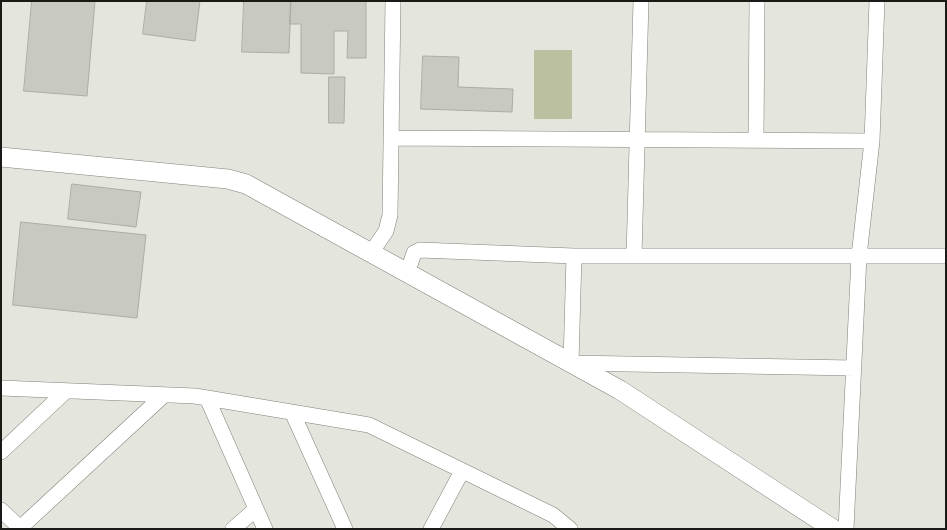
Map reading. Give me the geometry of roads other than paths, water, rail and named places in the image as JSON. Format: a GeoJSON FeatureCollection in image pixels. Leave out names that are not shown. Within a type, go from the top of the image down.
{"type":"FeatureCollection","features":[{"type":"Feature","properties":{"kind":"street"},"geometry":{"type":"LineString","coordinates":[[371,253],[386,231],[390,215],[393,1]]}},
{"type":"Feature","properties":{"kind":"street"},"geometry":{"type":"LineString","coordinates":[[634,256],[641,1]]}},
{"type":"Feature","properties":{"kind":"street"},"geometry":{"type":"LineString","coordinates":[[756,140],[757,1]]}},
{"type":"Feature","properties":{"kind":"street"},"geometry":{"type":"LineString","coordinates":[[846,529],[859,256],[872,142],[877,1]]}},
{"type":"Feature","properties":{"kind":"street"},"geometry":{"type":"LineString","coordinates":[[392,138],[872,142]]}},
{"type":"Feature","properties":{"kind":"street"},"geometry":{"type":"LineString","coordinates":[[1,157],[228,179],[246,184],[640,402],[833,529]]}},
{"type":"Feature","properties":{"kind":"street"},"geometry":{"type":"LineString","coordinates":[[407,274],[414,253],[420,250],[574,256],[946,256]]}},
{"type":"Feature","properties":{"kind":"street"},"geometry":{"type":"LineString","coordinates":[[571,363],[574,256]]}},
{"type":"Feature","properties":{"kind":"street"},"geometry":{"type":"LineString","coordinates":[[571,363],[854,368]]}},
{"type":"Feature","properties":{"kind":"street"},"geometry":{"type":"LineString","coordinates":[[1,388],[207,398],[369,425],[553,515],[570,529]]}},
{"type":"Feature","properties":{"kind":"street"},"geometry":{"type":"LineString","coordinates":[[1,452],[66,391]]}},
{"type":"Feature","properties":{"kind":"street"},"geometry":{"type":"LineString","coordinates":[[1,510],[19,529],[164,395]]}},
{"type":"Feature","properties":{"kind":"street"},"geometry":{"type":"LineString","coordinates":[[207,398],[265,529]]}},
{"type":"Feature","properties":{"kind":"street"},"geometry":{"type":"LineString","coordinates":[[292,412],[345,529]]}},
{"type":"Feature","properties":{"kind":"street"},"geometry":{"type":"LineString","coordinates":[[432,529],[462,470]]}},
{"type":"Feature","properties":{"kind":"street"},"geometry":{"type":"LineString","coordinates":[[233,529],[256,509]]}}]}
